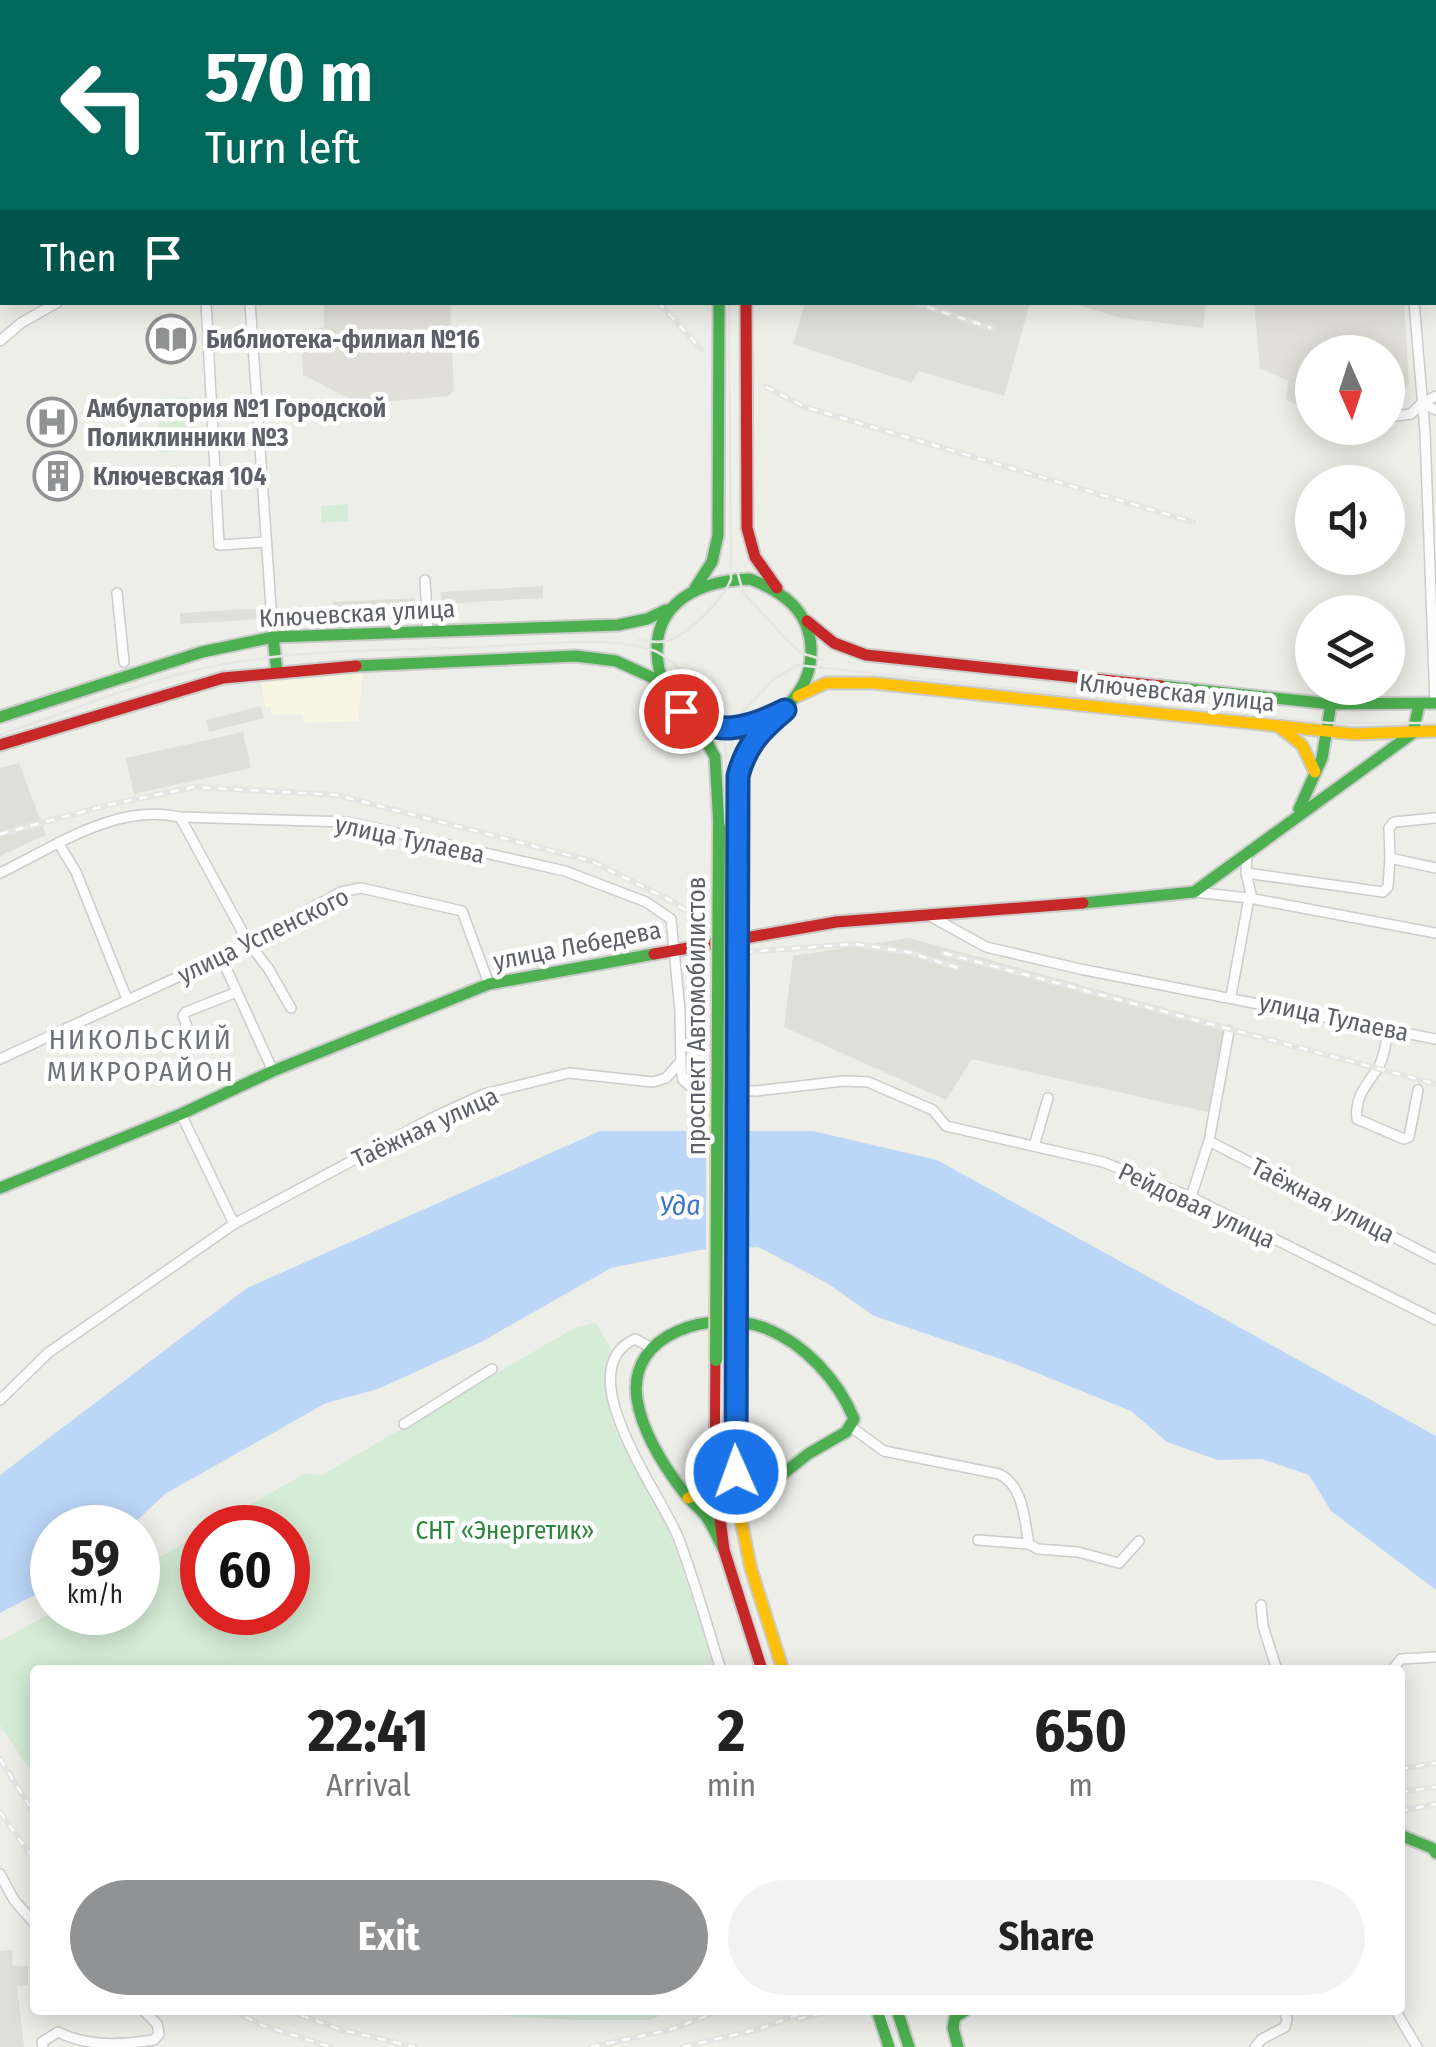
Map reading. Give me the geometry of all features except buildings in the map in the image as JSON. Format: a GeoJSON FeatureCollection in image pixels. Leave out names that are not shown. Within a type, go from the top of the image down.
{"type":"FeatureCollection","features":[{"type":"Feature","properties":{"kind":"main road"},"geometry":{"type":"LineString","coordinates":[[694,590],[712,562],[718,535],[720,305]]}},
{"type":"Feature","properties":{"kind":"main road"},"geometry":{"type":"LineString","coordinates":[[746,305],[747,528],[755,556],[778,590],[807,621],[814,658],[808,682],[785,710],[739,730],[710,728],[695,722],[668,696],[662,682],[654,651],[666,610],[707,583],[731,578],[750,579],[778,590]]}},
{"type":"Feature","properties":{"kind":"main road","name":"Ключевская улица"},"geometry":{"type":"LineString","coordinates":[[0,717],[202,652],[273,637],[618,625],[666,610]]}},
{"type":"Feature","properties":{"kind":"main road","name":"Ключевская улица"},"geometry":{"type":"LineString","coordinates":[[807,621],[823,638],[856,653],[1295,700]]}},
{"type":"Feature","properties":{"kind":"main road"},"geometry":{"type":"LineString","coordinates":[[273,637],[276,672]]}},
{"type":"Feature","properties":{"kind":"main road","name":"Ключевская улица"},"geometry":{"type":"LineString","coordinates":[[0,745],[223,678],[276,672],[576,656],[616,661],[662,682]]}},
{"type":"Feature","properties":{"kind":"main road","name":"Ключевская улица"},"geometry":{"type":"LineString","coordinates":[[798,696],[826,683],[873,683],[1328,731],[1436,732]]}},
{"type":"Feature","properties":{"kind":"main road","name":"Ключевская улица"},"geometry":{"type":"LineString","coordinates":[[1405,704],[1436,703]]}},
{"type":"Feature","properties":{"kind":"main road"},"geometry":{"type":"LineString","coordinates":[[1194,892],[1412,733],[1420,704]]}},
{"type":"Feature","properties":{"kind":"main road"},"geometry":{"type":"LineString","coordinates":[[1289,820],[1307,797],[1315,776],[1331,705]]}},
{"type":"Feature","properties":{"kind":"main road","name":"проспект Автомобилистов"},"geometry":{"type":"LineString","coordinates":[[781,1665],[753,1582],[739,1509],[734,1360],[738,776],[746,749],[785,710]]}},
{"type":"Feature","properties":{"kind":"main road","name":"проспект Автомобилистов"},"geometry":{"type":"LineString","coordinates":[[695,722],[716,757],[719,826],[715,1479],[724,1550],[760,1665]]}},
{"type":"Feature","properties":{"kind":"main road"},"geometry":{"type":"LineString","coordinates":[[1274,724],[1302,744],[1311,758],[1315,776]]}},
{"type":"Feature","properties":{"kind":"main road","name":"улица Лебедева"},"geometry":{"type":"LineString","coordinates":[[0,1188],[489,984],[836,922],[1194,892]]}},
{"type":"Feature","properties":{"kind":"main road"},"geometry":{"type":"LineString","coordinates":[[724,1550],[705,1514],[688,1498],[658,1451],[637,1398],[635,1372],[650,1347],[672,1330],[698,1323],[751,1324],[816,1362],[851,1408],[851,1427],[808,1454],[739,1509]]}},
{"type":"Feature","properties":{"kind":"main road"},"geometry":{"type":"LineString","coordinates":[[688,1498],[710,1489],[715,1479]]}},
{"type":"Feature","properties":{"kind":"main road"},"geometry":{"type":"LineString","coordinates":[[1405,1837],[1436,1852]]}},
{"type":"Feature","properties":{"kind":"main road"},"geometry":{"type":"LineString","coordinates":[[878,2015],[889,2047]]}},
{"type":"Feature","properties":{"kind":"main road"},"geometry":{"type":"LineString","coordinates":[[899,2015],[909,2047]]}},
{"type":"Feature","properties":{"kind":"main road"},"geometry":{"type":"LineString","coordinates":[[958,2047],[953,2028],[959,2015]]}},
{"type":"Feature","properties":{"kind":"street"},"geometry":{"type":"LineString","coordinates":[[0,341],[21,323],[53,305]]}},
{"type":"Feature","properties":{"kind":"street"},"geometry":{"type":"LineString","coordinates":[[206,305],[219,545],[266,542]]}},
{"type":"Feature","properties":{"kind":"street"},"geometry":{"type":"LineString","coordinates":[[250,305],[273,637]]}},
{"type":"Feature","properties":{"kind":"street"},"geometry":{"type":"LineString","coordinates":[[1414,305],[1436,703]]}},
{"type":"Feature","properties":{"kind":"street"},"geometry":{"type":"LineString","coordinates":[[1405,415],[1436,396]]}},
{"type":"Feature","properties":{"kind":"street"},"geometry":{"type":"LineString","coordinates":[[1422,403],[1436,410]]}},
{"type":"Feature","properties":{"kind":"street"},"geometry":{"type":"LineString","coordinates":[[425,580],[428,630]]}},
{"type":"Feature","properties":{"kind":"street"},"geometry":{"type":"LineString","coordinates":[[117,593],[124,662]]}},
{"type":"Feature","properties":{"kind":"street","name":"улица Тулаева"},"geometry":{"type":"LineString","coordinates":[[0,873],[96,825],[157,812],[180,817],[348,822],[564,871],[646,902],[671,919],[674,950]]}},
{"type":"Feature","properties":{"kind":"street"},"geometry":{"type":"LineString","coordinates":[[180,817],[248,942],[291,1008]]}},
{"type":"Feature","properties":{"kind":"street"},"geometry":{"type":"LineString","coordinates":[[1246,873],[1382,892],[1388,887],[1390,828],[1394,822],[1436,818]]}},
{"type":"Feature","properties":{"kind":"street"},"geometry":{"type":"LineString","coordinates":[[59,844],[76,872],[127,999]]}},
{"type":"Feature","properties":{"kind":"street"},"geometry":{"type":"LineString","coordinates":[[1231,996],[1250,898],[1247,852]]}},
{"type":"Feature","properties":{"kind":"street"},"geometry":{"type":"LineString","coordinates":[[1390,858],[1436,868]]}},
{"type":"Feature","properties":{"kind":"street","name":"улица Успенского"},"geometry":{"type":"LineString","coordinates":[[0,1059],[221,957],[341,892],[361,888],[462,911],[489,984]]}},
{"type":"Feature","properties":{"kind":"street","name":"улица Лебедева"},"geometry":{"type":"LineString","coordinates":[[1194,892],[1250,898],[1436,933]]}},
{"type":"Feature","properties":{"kind":"street","name":"улица Тулаева"},"geometry":{"type":"LineString","coordinates":[[930,916],[986,948],[1436,1039]]}},
{"type":"Feature","properties":{"kind":"street"},"geometry":{"type":"LineString","coordinates":[[674,950],[682,1031],[680,1062]]}},
{"type":"Feature","properties":{"kind":"street"},"geometry":{"type":"LineString","coordinates":[[221,957],[272,1072]]}},
{"type":"Feature","properties":{"kind":"street"},"geometry":{"type":"LineString","coordinates":[[192,1037],[183,1016],[186,1012],[237,992]]}},
{"type":"Feature","properties":{"kind":"street"},"geometry":{"type":"LineString","coordinates":[[1389,1028],[1378,1069],[1368,1075],[1356,1109],[1357,1118],[1409,1138],[1418,1090]]}},
{"type":"Feature","properties":{"kind":"street"},"geometry":{"type":"LineString","coordinates":[[1191,1197],[1209,1141],[1229,1031]]}},
{"type":"Feature","properties":{"kind":"street","name":"Рейдовая улица"},"geometry":{"type":"LineString","coordinates":[[680,1062],[684,1080],[692,1088],[756,1091],[844,1080],[868,1082],[933,1110],[946,1126],[1102,1162],[1191,1197],[1436,1320]]}},
{"type":"Feature","properties":{"kind":"street","name":"Таёжная улица"},"geometry":{"type":"LineString","coordinates":[[0,1400],[48,1354],[234,1224],[432,1118],[484,1094],[569,1074],[654,1082],[666,1078],[680,1062]]}},
{"type":"Feature","properties":{"kind":"street"},"geometry":{"type":"LineString","coordinates":[[1034,1146],[1048,1098]]}},
{"type":"Feature","properties":{"kind":"street"},"geometry":{"type":"LineString","coordinates":[[181,1114],[234,1224]]}},
{"type":"Feature","properties":{"kind":"street","name":"Таёжная улица"},"geometry":{"type":"LineString","coordinates":[[1209,1141],[1436,1259]]}},
{"type":"Feature","properties":{"kind":"street"},"geometry":{"type":"LineString","coordinates":[[650,1347],[635,1338],[624,1344],[612,1362],[614,1400],[626,1442],[677,1534],[719,1665]]}},
{"type":"Feature","properties":{"kind":"street"},"geometry":{"type":"LineString","coordinates":[[404,1424],[492,1369]]}},
{"type":"Feature","properties":{"kind":"street"},"geometry":{"type":"LineString","coordinates":[[851,1427],[884,1451],[1012,1480],[1028,1544]]}},
{"type":"Feature","properties":{"kind":"street"},"geometry":{"type":"LineString","coordinates":[[978,1540],[1078,1552],[1119,1563],[1139,1541]]}},
{"type":"Feature","properties":{"kind":"street"},"geometry":{"type":"LineString","coordinates":[[1261,1605],[1275,1665]]}},
{"type":"Feature","properties":{"kind":"street"},"geometry":{"type":"LineString","coordinates":[[1396,1665],[1401,1658],[1436,1658]]}},
{"type":"Feature","properties":{"kind":"street"},"geometry":{"type":"LineString","coordinates":[[0,1874],[30,1918]]}},
{"type":"Feature","properties":{"kind":"street"},"geometry":{"type":"LineString","coordinates":[[42,2044],[58,2032],[72,2039],[106,2044],[154,2040],[159,2034],[157,2024],[148,2015]]}},
{"type":"Feature","properties":{"kind":"street"},"geometry":{"type":"LineString","coordinates":[[1255,2047],[1262,2038],[1284,2028],[1286,2015]]}},
{"type":"Feature","properties":{"kind":"street"},"geometry":{"type":"LineString","coordinates":[[1398,2015],[1417,2047]]}},
{"type":"Feature","properties":{"kind":"shaded area"},"geometry":{"type":"Polygon","coordinates":[[[324,305],[450,305],[454,390],[448,396],[360,404],[303,375],[301,333],[324,327],[324,305]]]}},
{"type":"Feature","properties":{"kind":"shaded area"},"geometry":{"type":"Polygon","coordinates":[[[804,305],[1029,305],[1004,396],[918,371],[912,383],[793,344],[804,305]]]}},
{"type":"Feature","properties":{"kind":"shaded area"},"geometry":{"type":"Polygon","coordinates":[[[1078,305],[1206,305],[1203,328],[1121,318],[1078,305]]]}},
{"type":"Feature","properties":{"kind":"shaded area"},"geometry":{"type":"Polygon","coordinates":[[[1254,305],[1404,305],[1409,384],[1405,389],[1405,335],[1295,335],[1295,404],[1286,400],[1288,381],[1260,368],[1254,305]]]}},
{"type":"Feature","properties":{"kind":"shaded area"},"geometry":{"type":"Polygon","coordinates":[[[543,586],[543,598],[442,604],[441,592],[543,586]]]}},
{"type":"Feature","properties":{"kind":"shaded area"},"geometry":{"type":"Polygon","coordinates":[[[415,598],[415,608],[333,612],[333,602],[415,598]]]}},
{"type":"Feature","properties":{"kind":"shaded area"},"geometry":{"type":"Polygon","coordinates":[[[263,608],[263,619],[180,624],[180,613],[263,608]]]}},
{"type":"Feature","properties":{"kind":"shaded area"},"geometry":{"type":"Polygon","coordinates":[[[363,672],[358,721],[303,723],[302,714],[271,715],[271,707],[265,707],[260,679],[363,672]]]}},
{"type":"Feature","properties":{"kind":"shaded area"},"geometry":{"type":"Polygon","coordinates":[[[261,706],[264,718],[209,732],[206,720],[261,706]]]}},
{"type":"Feature","properties":{"kind":"shaded area"},"geometry":{"type":"Polygon","coordinates":[[[243,732],[251,768],[134,794],[126,758],[243,732]]]}},
{"type":"Feature","properties":{"kind":"shaded area"},"geometry":{"type":"Polygon","coordinates":[[[19,763],[46,835],[0,856],[0,768],[19,763]]]}},
{"type":"Feature","properties":{"kind":"shaded area"},"geometry":{"type":"Polygon","coordinates":[[[909,938],[1234,1027],[1216,1114],[972,1059],[946,1100],[784,1027],[793,956],[909,938]]]}},
{"type":"Feature","properties":{"kind":"shaded area"},"geometry":{"type":"Polygon","coordinates":[[[12,1950],[13,1966],[28,1966],[28,1985],[17,1986],[24,2047],[0,2047],[0,1951],[12,1950]]]}},
{"type":"Feature","properties":{"kind":"green space"},"geometry":{"type":"Polygon","coordinates":[[[194,397],[198,450],[160,452],[158,398],[194,397]]]}},
{"type":"Feature","properties":{"kind":"green space"},"geometry":{"type":"Polygon","coordinates":[[[348,504],[348,521],[321,523],[321,506],[348,504]]]}},
{"type":"Feature","properties":{"kind":"green space","name":"СНТ «Энергетик»"},"geometry":{"type":"Polygon","coordinates":[[[596,1323],[611,1349],[606,1375],[613,1423],[671,1536],[713,1665],[30,1665],[30,1770],[0,1725],[0,1641],[30,1624],[30,1635],[160,1635],[160,1557],[180,1545],[180,1635],[310,1635],[310,1505],[250,1505],[306,1473],[322,1475],[576,1327],[596,1323]]]}},
{"type":"Feature","properties":{"kind":"green space"},"geometry":{"type":"Polygon","coordinates":[[[488,2015],[662,2015],[651,2020],[488,2015]]]}},
{"type":"Feature","properties":{"kind":"water","name":"Уда"},"geometry":{"type":"Polygon","coordinates":[[[600,1131],[813,1131],[937,1160],[1436,1436],[1436,1590],[1331,1511],[1309,1475],[1262,1459],[1218,1460],[1167,1442],[1131,1411],[1012,1363],[874,1316],[827,1283],[758,1247],[700,1250],[611,1268],[481,1342],[378,1389],[326,1403],[165,1494],[153,1505],[30,1505],[30,1597],[0,1613],[0,1475],[247,1288],[600,1131]]]}},
{"type":"Feature","properties":{"kind":"pier"},"geometry":{"type":"Polygon","coordinates":[[[706,1126],[741,1126],[740,1253],[706,1255],[706,1126]]]}},
{"type":"Feature","properties":{"kind":"tram line"},"geometry":{"type":"LineString","coordinates":[[638,640],[662,642],[678,636],[714,605],[731,579],[729,305]]}},
{"type":"Feature","properties":{"kind":"tram line"},"geometry":{"type":"LineString","coordinates":[[736,567],[743,592],[786,639],[801,653],[824,660]]}},
{"type":"Feature","properties":{"kind":"tram line"},"geometry":{"type":"LineString","coordinates":[[0,735],[144,684],[202,669],[330,652],[618,643],[663,655],[701,693],[721,722],[726,759],[721,1452],[732,1547],[768,1665]]}},
{"type":"Feature","properties":{"kind":"tram line"},"geometry":{"type":"LineString","coordinates":[[732,746],[736,719],[774,679],[797,665],[1329,723],[1436,723]]}},
{"type":"Feature","properties":{"kind":"tram line"},"geometry":{"type":"LineString","coordinates":[[886,2015],[897,2047]]}},
{"type":"Feature","properties":{"kind":"railway"},"geometry":{"type":"LineString","coordinates":[[661,305],[701,349]]}},
{"type":"Feature","properties":{"kind":"railway"},"geometry":{"type":"LineString","coordinates":[[921,305],[991,328]]}},
{"type":"Feature","properties":{"kind":"railway"},"geometry":{"type":"LineString","coordinates":[[766,387],[805,407],[1193,522]]}},
{"type":"Feature","properties":{"kind":"railway"},"geometry":{"type":"LineString","coordinates":[[0,834],[194,787],[337,795],[591,861],[672,901],[746,952],[855,944],[908,952],[958,968]]}},
{"type":"Feature","properties":{"kind":"railway"},"geometry":{"type":"LineString","coordinates":[[944,953],[1436,1084]]}},
{"type":"Feature","properties":{"kind":"railway"},"geometry":{"type":"LineString","coordinates":[[0,1759],[30,1807]]}},
{"type":"Feature","properties":{"kind":"railway"},"geometry":{"type":"LineString","coordinates":[[1405,1768],[1436,1763]]}},
{"type":"Feature","properties":{"kind":"railway"},"geometry":{"type":"LineString","coordinates":[[1405,1791],[1436,1787]]}},
{"type":"Feature","properties":{"kind":"railway"},"geometry":{"type":"LineString","coordinates":[[1405,1810],[1436,1804]]}},
{"type":"Feature","properties":{"kind":"railway"},"geometry":{"type":"LineString","coordinates":[[0,1812],[30,1854]]}},
{"type":"Feature","properties":{"kind":"railway"},"geometry":{"type":"LineString","coordinates":[[241,2015],[331,2047]]}},
{"type":"Feature","properties":{"kind":"railway"},"geometry":{"type":"LineString","coordinates":[[300,2015],[342,2030],[415,2047]]}},
{"type":"Feature","properties":{"kind":"railway"},"geometry":{"type":"LineString","coordinates":[[591,2047],[669,2030],[709,2015]]}},
{"type":"Feature","properties":{"kind":"railway"},"geometry":{"type":"LineString","coordinates":[[683,2047],[759,2029],[797,2015]]}},
{"type":"Feature","properties":{"kind":"railway"},"geometry":{"type":"LineString","coordinates":[[798,2019],[814,2015]]}},
{"type":"Feature","properties":{"kind":"traffic: fast"},"geometry":{"type":"LineString","coordinates":[[695,588],[712,562],[718,535],[719,305]]}},
{"type":"Feature","properties":{"kind":"traffic: fast"},"geometry":{"type":"LineString","coordinates":[[750,579],[773,590],[800,613],[811,648],[806,677],[792,700],[771,717],[746,726],[720,728],[695,721],[674,704],[661,677],[657,654],[665,617],[691,593],[728,581],[750,579]]}},
{"type":"Feature","properties":{"kind":"traffic: fast"},"geometry":{"type":"LineString","coordinates":[[0,717],[202,652],[273,637],[618,625],[666,610]]}},
{"type":"Feature","properties":{"kind":"traffic: fast"},"geometry":{"type":"LineString","coordinates":[[273,637],[277,672]]}},
{"type":"Feature","properties":{"kind":"traffic: fast"},"geometry":{"type":"LineString","coordinates":[[356,666],[576,656],[616,661],[662,682]]}},
{"type":"Feature","properties":{"kind":"traffic: fast"},"geometry":{"type":"LineString","coordinates":[[1161,686],[1331,704],[1436,703]]}},
{"type":"Feature","properties":{"kind":"traffic: fast"},"geometry":{"type":"LineString","coordinates":[[1083,903],[1194,892],[1413,733],[1419,704]]}},
{"type":"Feature","properties":{"kind":"traffic: fast"},"geometry":{"type":"LineString","coordinates":[[1299,809],[1322,758],[1331,705]]}},
{"type":"Feature","properties":{"kind":"traffic: fast"},"geometry":{"type":"LineString","coordinates":[[697,724],[715,757],[719,826]]}},
{"type":"Feature","properties":{"kind":"traffic: fast"},"geometry":{"type":"LineString","coordinates":[[737,826],[746,759],[768,724]]}},
{"type":"Feature","properties":{"kind":"traffic: fast"},"geometry":{"type":"LineString","coordinates":[[716,1360],[719,826]]}},
{"type":"Feature","properties":{"kind":"traffic: fast"},"geometry":{"type":"LineString","coordinates":[[734,1360],[737,826]]}},
{"type":"Feature","properties":{"kind":"traffic: fast"},"geometry":{"type":"LineString","coordinates":[[0,1188],[489,984],[654,954]]}},
{"type":"Feature","properties":{"kind":"traffic: fast"},"geometry":{"type":"LineString","coordinates":[[724,1550],[706,1516],[685,1494],[655,1449],[637,1399],[638,1376],[646,1357],[660,1342],[699,1324],[744,1323],[765,1328],[794,1343],[829,1377],[854,1419],[846,1432],[808,1454],[739,1509]]}},
{"type":"Feature","properties":{"kind":"traffic: fast"},"geometry":{"type":"LineString","coordinates":[[1405,1837],[1436,1853]]}},
{"type":"Feature","properties":{"kind":"traffic: fast"},"geometry":{"type":"LineString","coordinates":[[879,2015],[889,2047]]}},
{"type":"Feature","properties":{"kind":"traffic: fast"},"geometry":{"type":"LineString","coordinates":[[899,2015],[909,2047]]}},
{"type":"Feature","properties":{"kind":"traffic: fast"},"geometry":{"type":"LineString","coordinates":[[958,2015],[953,2028],[958,2047]]}},
{"type":"Feature","properties":{"kind":"traffic: slow"},"geometry":{"type":"LineString","coordinates":[[798,696],[826,683],[873,683],[1354,734],[1436,731]]}},
{"type":"Feature","properties":{"kind":"traffic: slow"},"geometry":{"type":"LineString","coordinates":[[1278,726],[1302,745],[1315,772]]}},
{"type":"Feature","properties":{"kind":"traffic: slow"},"geometry":{"type":"LineString","coordinates":[[734,1360],[738,1506],[751,1569],[781,1665]]}},
{"type":"Feature","properties":{"kind":"traffic: slow"},"geometry":{"type":"LineString","coordinates":[[688,1498],[710,1489],[715,1479]]}},
{"type":"Feature","properties":{"kind":"traffic: jam"},"geometry":{"type":"LineString","coordinates":[[746,305],[747,528],[755,557],[777,588]]}},
{"type":"Feature","properties":{"kind":"traffic: jam"},"geometry":{"type":"LineString","coordinates":[[807,621],[834,643],[866,655],[1161,686]]}},
{"type":"Feature","properties":{"kind":"traffic: jam"},"geometry":{"type":"LineString","coordinates":[[0,745],[223,678],[356,666]]}},
{"type":"Feature","properties":{"kind":"traffic: jam"},"geometry":{"type":"LineString","coordinates":[[654,954],[836,922],[1083,903]]}},
{"type":"Feature","properties":{"kind":"traffic: jam"},"geometry":{"type":"LineString","coordinates":[[716,1360],[715,1479],[724,1550],[760,1665]]}},
{"type":"Feature","properties":{"kind":"place","name":"Библиотека-филиал №16"},"geometry":{"type":"Point","coordinates":[171,339]}},
{"type":"Feature","properties":{"kind":"place","name":"Амбулатория №1 Городской Поликлинники №3"},"geometry":{"type":"Point","coordinates":[52,422]}},
{"type":"Feature","properties":{"kind":"place","name":"Ключевская 104"},"geometry":{"type":"Point","coordinates":[58,476]}},
{"type":"Feature","properties":{"kind":"district","name":"НИКОЛЬСКИЙ МИКРОРАЙОН"},"geometry":{"type":"Point","coordinates":[141,1055]}},
{"type":"Feature","properties":{"kind":"route"},"geometry":{"type":"LineString","coordinates":[[681,711],[710,728],[739,730],[785,710],[746,749],[738,776],[736,1472]]}}]}
